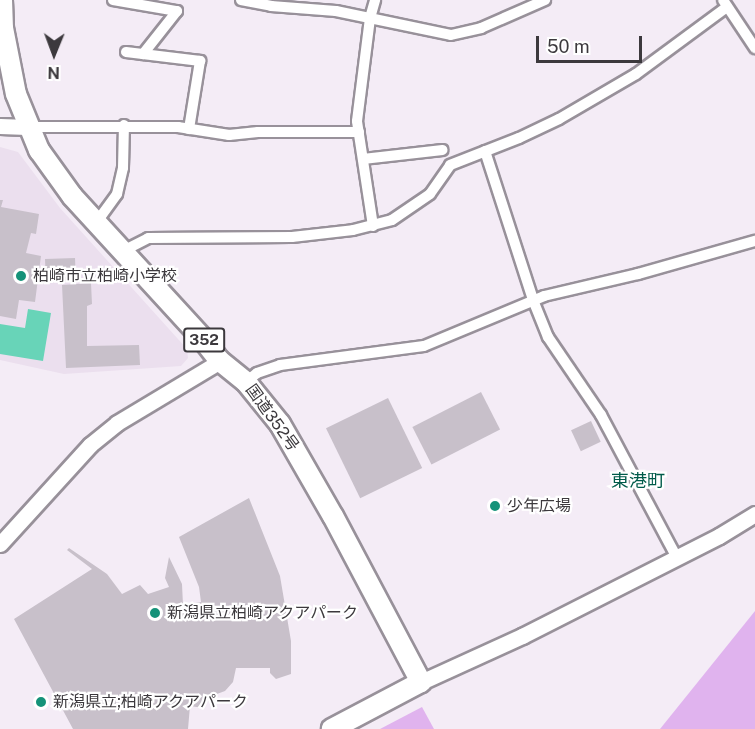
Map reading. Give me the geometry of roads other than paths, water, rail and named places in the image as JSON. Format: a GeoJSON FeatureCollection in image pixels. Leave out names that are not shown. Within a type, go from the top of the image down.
{"type":"FeatureCollection","features":[{"type":"Feature","properties":{"kind":"highway","name":"国道352号"},"geometry":{"type":"LineString","coordinates":[[2,0],[8,62],[27,127],[52,170],[121,252],[201,337],[220,361],[246,382],[280,424],[421,682]]}},
{"type":"Feature","properties":{"kind":"highway"},"geometry":{"type":"LineString","coordinates":[[332,729],[421,682]]}},
{"type":"Feature","properties":{"kind":"street"},"geometry":{"type":"LineString","coordinates":[[113,0],[177,11],[142,54]]}},
{"type":"Feature","properties":{"kind":"street"},"geometry":{"type":"LineString","coordinates":[[241,0],[370,18],[451,35],[481,28],[545,0]]}},
{"type":"Feature","properties":{"kind":"street"},"geometry":{"type":"LineString","coordinates":[[373,226],[357,121],[370,18],[375,0]]}},
{"type":"Feature","properties":{"kind":"street"},"geometry":{"type":"LineString","coordinates":[[121,252],[148,238],[292,237],[373,226],[413,208],[430,194],[450,165],[559,119],[636,74],[725,3],[755,48]]}},
{"type":"Feature","properties":{"kind":"street"},"geometry":{"type":"LineString","coordinates":[[126,52],[200,61],[189,129]]}},
{"type":"Feature","properties":{"kind":"street"},"geometry":{"type":"LineString","coordinates":[[0,126],[124,126],[189,129],[229,135],[258,132],[359,132]]}},
{"type":"Feature","properties":{"kind":"street"},"geometry":{"type":"LineString","coordinates":[[96,224],[117,194],[123,168],[124,126]]}},
{"type":"Feature","properties":{"kind":"street"},"geometry":{"type":"LineString","coordinates":[[363,159],[442,150]]}},
{"type":"Feature","properties":{"kind":"street"},"geometry":{"type":"LineString","coordinates":[[485,151],[533,300],[548,337],[601,415],[676,556]]}},
{"type":"Feature","properties":{"kind":"street"},"geometry":{"type":"LineString","coordinates":[[246,382],[257,373],[280,365],[424,346],[533,300],[755,241]]}},
{"type":"Feature","properties":{"kind":"street"},"geometry":{"type":"LineString","coordinates":[[0,544],[90,445],[117,423],[220,361]]}},
{"type":"Feature","properties":{"kind":"street"},"geometry":{"type":"LineString","coordinates":[[421,682],[522,636],[755,514]]}},
{"type":"Feature","properties":{"kind":"place","name":"柏崎市立柏崎小学校"},"geometry":{"type":"Point","coordinates":[21,276]}},
{"type":"Feature","properties":{"kind":"place","name":"少年広場"},"geometry":{"type":"Point","coordinates":[495,506]}},
{"type":"Feature","properties":{"kind":"place","name":"新潟県立柏崎アクアパーク"},"geometry":{"type":"Point","coordinates":[155,613]}},
{"type":"Feature","properties":{"kind":"place","name":"新潟県立;柏崎アクアパーク"},"geometry":{"type":"Point","coordinates":[41,702]}},
{"type":"Feature","properties":{"kind":"district","name":"東港町"},"geometry":{"type":"Point","coordinates":[638,481]}}]}
